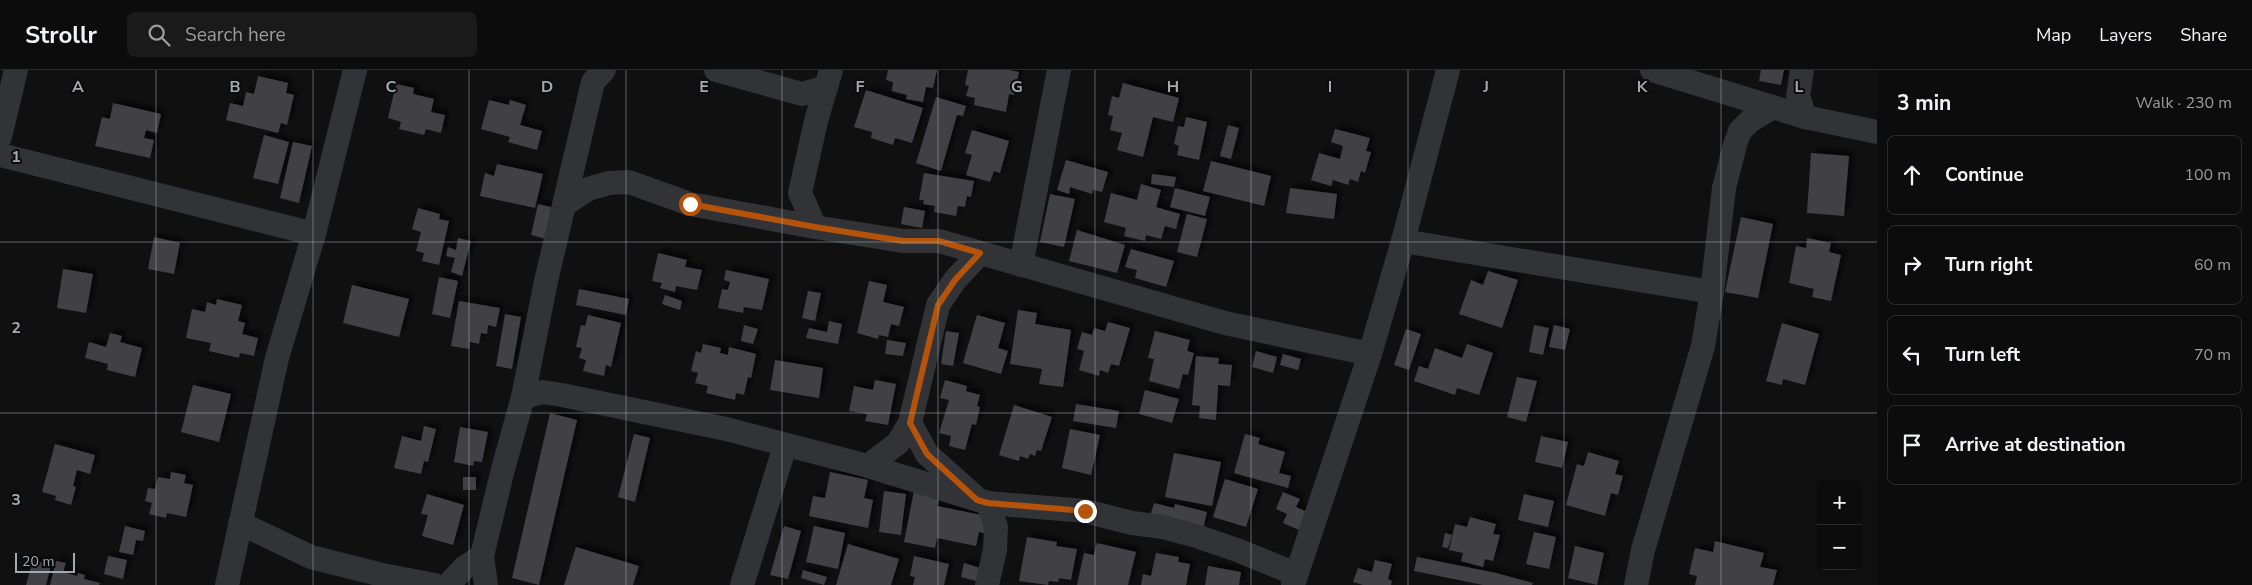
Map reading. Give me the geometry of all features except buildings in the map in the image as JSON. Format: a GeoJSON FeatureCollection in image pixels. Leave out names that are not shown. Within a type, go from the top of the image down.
{"type":"FeatureCollection","features":[{"type":"Feature","properties":{"kind":"street"},"geometry":{"type":"LineString","coordinates":[[0,137],[16,70]]}},
{"type":"Feature","properties":{"kind":"street"},"geometry":{"type":"LineString","coordinates":[[227,585],[276,358],[314,234],[354,70]]}},
{"type":"Feature","properties":{"kind":"street"},"geometry":{"type":"LineString","coordinates":[[716,70],[802,94],[829,79]]}},
{"type":"Feature","properties":{"kind":"street"},"geometry":{"type":"LineString","coordinates":[[1021,265],[1058,70]]}},
{"type":"Feature","properties":{"kind":"street"},"geometry":{"type":"LineString","coordinates":[[523,397],[543,392],[726,429],[785,446],[868,466],[983,501],[1085,511],[1132,523],[1163,527],[1229,547],[1294,579],[1370,354],[1403,241],[1448,70]]}},
{"type":"Feature","properties":{"kind":"street"},"geometry":{"type":"LineString","coordinates":[[1652,70],[1805,117],[1877,132]]}},
{"type":"Feature","properties":{"kind":"street"},"geometry":{"type":"LineString","coordinates":[[1802,70],[1798,96],[1805,117]]}},
{"type":"Feature","properties":{"kind":"street"},"geometry":{"type":"LineString","coordinates":[[486,585],[482,556],[523,397],[564,205],[596,74]]}},
{"type":"Feature","properties":{"kind":"street"},"geometry":{"type":"LineString","coordinates":[[815,227],[800,193],[801,180],[829,79]]}},
{"type":"Feature","properties":{"kind":"street"},"geometry":{"type":"LineString","coordinates":[[1636,585],[1643,550],[1703,346],[1712,292],[1724,188],[1735,145],[1740,130],[1772,107]]}},
{"type":"Feature","properties":{"kind":"street"},"geometry":{"type":"LineString","coordinates":[[0,155],[314,234]]}},
{"type":"Feature","properties":{"kind":"street"},"geometry":{"type":"LineString","coordinates":[[575,158],[610,183]]}},
{"type":"Feature","properties":{"kind":"street"},"geometry":{"type":"LineString","coordinates":[[564,205],[588,189],[610,183],[629,182],[690,204],[903,241],[939,241],[1225,323],[1370,354]]}},
{"type":"Feature","properties":{"kind":"street"},"geometry":{"type":"LineString","coordinates":[[1403,241],[1712,292]]}},
{"type":"Feature","properties":{"kind":"street"},"geometry":{"type":"LineString","coordinates":[[868,466],[898,443],[910,423],[938,305],[955,280],[980,253]]}},
{"type":"Feature","properties":{"kind":"street"},"geometry":{"type":"LineString","coordinates":[[910,423],[927,454],[983,501],[996,527],[994,550],[987,585]]}},
{"type":"Feature","properties":{"kind":"street"},"geometry":{"type":"LineString","coordinates":[[742,585],[785,446]]}},
{"type":"Feature","properties":{"kind":"street"},"geometry":{"type":"LineString","coordinates":[[240,523],[311,557],[382,575],[435,585]]}},
{"type":"Feature","properties":{"kind":"street"},"geometry":{"type":"LineString","coordinates":[[448,585],[464,568],[482,556]]}},
{"type":"Feature","properties":{"kind":"route"},"geometry":{"type":"LineString","coordinates":[[690,204],[903,241],[939,241],[980,253],[955,280],[938,305],[910,423],[927,454],[977,500],[988,503],[1085,511]]}}]}
